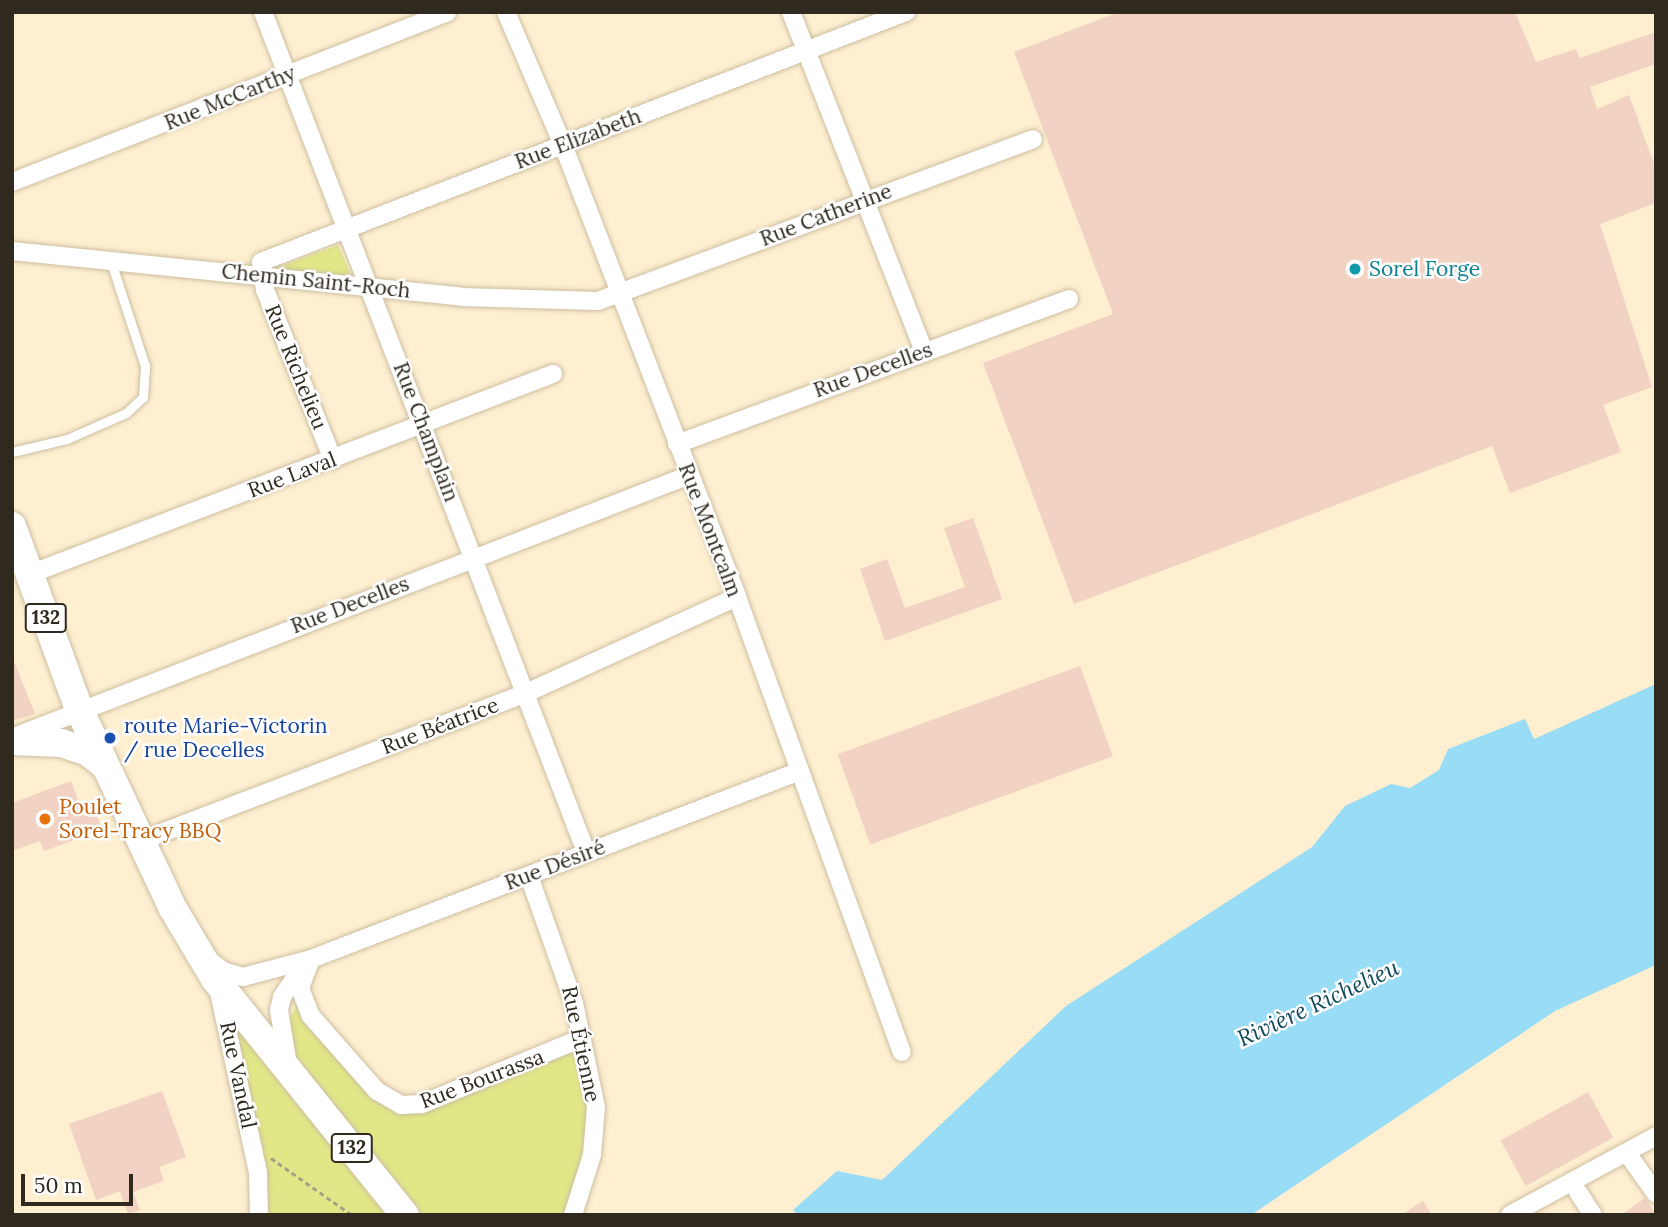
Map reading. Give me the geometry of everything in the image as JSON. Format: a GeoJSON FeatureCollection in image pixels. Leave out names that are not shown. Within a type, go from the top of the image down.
{"type":"FeatureCollection","features":[{"type":"Feature","properties":{"kind":"main road","name":"132"},"geometry":{"type":"LineString","coordinates":[[12,526],[79,709],[138,842],[196,949],[215,979],[405,1215]]}},
{"type":"Feature","properties":{"kind":"main road"},"geometry":{"type":"LineString","coordinates":[[12,740],[61,743],[88,752],[103,764]]}},
{"type":"Feature","properties":{"kind":"street","name":"Rue Champlain"},"geometry":{"type":"LineString","coordinates":[[263,12],[344,229],[424,423],[524,694],[586,852]]}},
{"type":"Feature","properties":{"kind":"street","name":"Rue McCarthy"},"geometry":{"type":"LineString","coordinates":[[12,182],[447,12]]}},
{"type":"Feature","properties":{"kind":"street","name":"Rue Montcalm"},"geometry":{"type":"LineString","coordinates":[[506,12],[563,145],[737,597],[902,1052]]}},
{"type":"Feature","properties":{"kind":"street"},"geometry":{"type":"LineString","coordinates":[[791,12],[924,351]]}},
{"type":"Feature","properties":{"kind":"street","name":"Rue Elizabeth"},"geometry":{"type":"LineString","coordinates":[[259,273],[267,258],[906,12]]}},
{"type":"Feature","properties":{"kind":"street","name":"Rue Catherine"},"geometry":{"type":"LineString","coordinates":[[620,294],[866,198],[1033,139]]}},
{"type":"Feature","properties":{"kind":"street","name":"Chemin Saint-Roch"},"geometry":{"type":"LineString","coordinates":[[12,251],[111,262],[259,273],[368,287],[588,302],[620,294]]}},
{"type":"Feature","properties":{"kind":"street","name":"Rue Richelieu"},"geometry":{"type":"LineString","coordinates":[[259,273],[333,460]]}},
{"type":"Feature","properties":{"kind":"street","name":"Rue Decelles"},"geometry":{"type":"LineString","coordinates":[[677,444],[1069,299]]}},
{"type":"Feature","properties":{"kind":"street","name":"Rue Laval"},"geometry":{"type":"LineString","coordinates":[[30,574],[552,374]]}},
{"type":"Feature","properties":{"kind":"street","name":"Rue Decelles"},"geometry":{"type":"LineString","coordinates":[[12,740],[79,709],[690,475]]}},
{"type":"Feature","properties":{"kind":"street","name":"Rue Béatrice"},"geometry":{"type":"LineString","coordinates":[[138,842],[524,694],[737,597]]}},
{"type":"Feature","properties":{"kind":"street","name":"Rue Désiré"},"geometry":{"type":"LineString","coordinates":[[196,949],[223,971],[243,977],[311,959],[800,771]]}},
{"type":"Feature","properties":{"kind":"street","name":"Rue Étienne"},"geometry":{"type":"LineString","coordinates":[[528,876],[562,962],[591,1072],[596,1131],[587,1179],[573,1215]]}},
{"type":"Feature","properties":{"kind":"street","name":"Rue Désiré"},"geometry":{"type":"LineString","coordinates":[[298,1081],[282,1050],[279,1010],[293,976],[311,959]]}},
{"type":"Feature","properties":{"kind":"street","name":"Rue Bourassa"},"geometry":{"type":"LineString","coordinates":[[311,959],[300,988],[311,1016],[377,1091],[401,1105],[422,1104],[582,1038]]}},
{"type":"Feature","properties":{"kind":"street","name":"Rue Vandal"},"geometry":{"type":"LineString","coordinates":[[215,979],[258,1172],[259,1215]]}},
{"type":"Feature","properties":{"kind":"street"},"geometry":{"type":"LineString","coordinates":[[1510,1215],[1656,1136]]}},
{"type":"Feature","properties":{"kind":"street"},"geometry":{"type":"LineString","coordinates":[[1627,1153],[1656,1194]]}},
{"type":"Feature","properties":{"kind":"street"},"geometry":{"type":"LineString","coordinates":[[1578,1192],[1593,1215]]}},
{"type":"Feature","properties":{"kind":"lane"},"geometry":{"type":"LineString","coordinates":[[12,452],[67,439],[126,413],[143,397],[145,366],[111,262]]}},
{"type":"Feature","properties":{"kind":"path"},"geometry":{"type":"LineString","coordinates":[[252,1143],[352,1215]]}},
{"type":"Feature","properties":{"kind":"green space"},"geometry":{"type":"Polygon","coordinates":[[[338,245],[353,280],[273,269],[338,245]]]}},
{"type":"Feature","properties":{"kind":"green space"},"geometry":{"type":"Polygon","coordinates":[[[301,999],[401,1105],[582,1038],[596,1107],[573,1215],[268,1215],[224,1006],[295,1077],[284,1027],[301,999]]]}},
{"type":"Feature","properties":{"kind":"water","name":"Rivière Richelieu"},"geometry":{"type":"Polygon","coordinates":[[[1656,684],[1656,965],[1555,1011],[1251,1215],[798,1215],[793,1210],[837,1171],[882,1180],[1066,1006],[1312,847],[1345,806],[1391,784],[1410,788],[1439,770],[1448,749],[1525,719],[1534,739],[1656,684]]]}},
{"type":"Feature","properties":{"kind":"building","name":"Sorel Forge"},"geometry":{"type":"Polygon","coordinates":[[[1119,12],[1515,12],[1536,62],[1576,49],[1580,58],[1656,32],[1656,64],[1590,87],[1597,109],[1629,95],[1656,169],[1656,203],[1600,224],[1652,387],[1603,405],[1621,452],[1510,493],[1492,446],[1074,604],[983,363],[1113,314],[1014,52],[1119,12]]]}},
{"type":"Feature","properties":{"kind":"building"},"geometry":{"type":"Polygon","coordinates":[[[973,518],[1002,599],[885,641],[860,569],[887,559],[905,608],[965,587],[944,528],[973,518]]]}},
{"type":"Feature","properties":{"kind":"building"},"geometry":{"type":"Polygon","coordinates":[[[12,656],[35,714],[12,721],[12,656]]]}},
{"type":"Feature","properties":{"kind":"building"},"geometry":{"type":"Polygon","coordinates":[[[1080,666],[1113,756],[870,844],[838,754],[1080,666]]]}},
{"type":"Feature","properties":{"kind":"building"},"geometry":{"type":"Polygon","coordinates":[[[71,781],[84,816],[96,812],[102,830],[44,851],[40,841],[12,851],[12,803],[71,781]]]}},
{"type":"Feature","properties":{"kind":"building"},"geometry":{"type":"Polygon","coordinates":[[[162,1091],[186,1157],[159,1167],[164,1181],[133,1192],[140,1210],[128,1214],[120,1191],[96,1200],[69,1124],[162,1091]]]}},
{"type":"Feature","properties":{"kind":"building"},"geometry":{"type":"Polygon","coordinates":[[[1588,1092],[1613,1137],[1526,1186],[1501,1140],[1588,1092]]]}},
{"type":"Feature","properties":{"kind":"building"},"geometry":{"type":"Polygon","coordinates":[[[1645,1198],[1656,1215],[1621,1215],[1645,1198]]]}},
{"type":"Feature","properties":{"kind":"building"},"geometry":{"type":"Polygon","coordinates":[[[1423,1201],[1432,1215],[1401,1215],[1423,1201]]]}},
{"type":"Feature","properties":{"kind":"place","name":"Sorel Forge"},"geometry":{"type":"Point","coordinates":[1355,269]}},
{"type":"Feature","properties":{"kind":"place","name":"route Marie-Victorin / rue Decelles"},"geometry":{"type":"Point","coordinates":[110,738]}},
{"type":"Feature","properties":{"kind":"place","name":"Poulet Sorel-Tracy BBQ"},"geometry":{"type":"Point","coordinates":[45,819]}}]}
